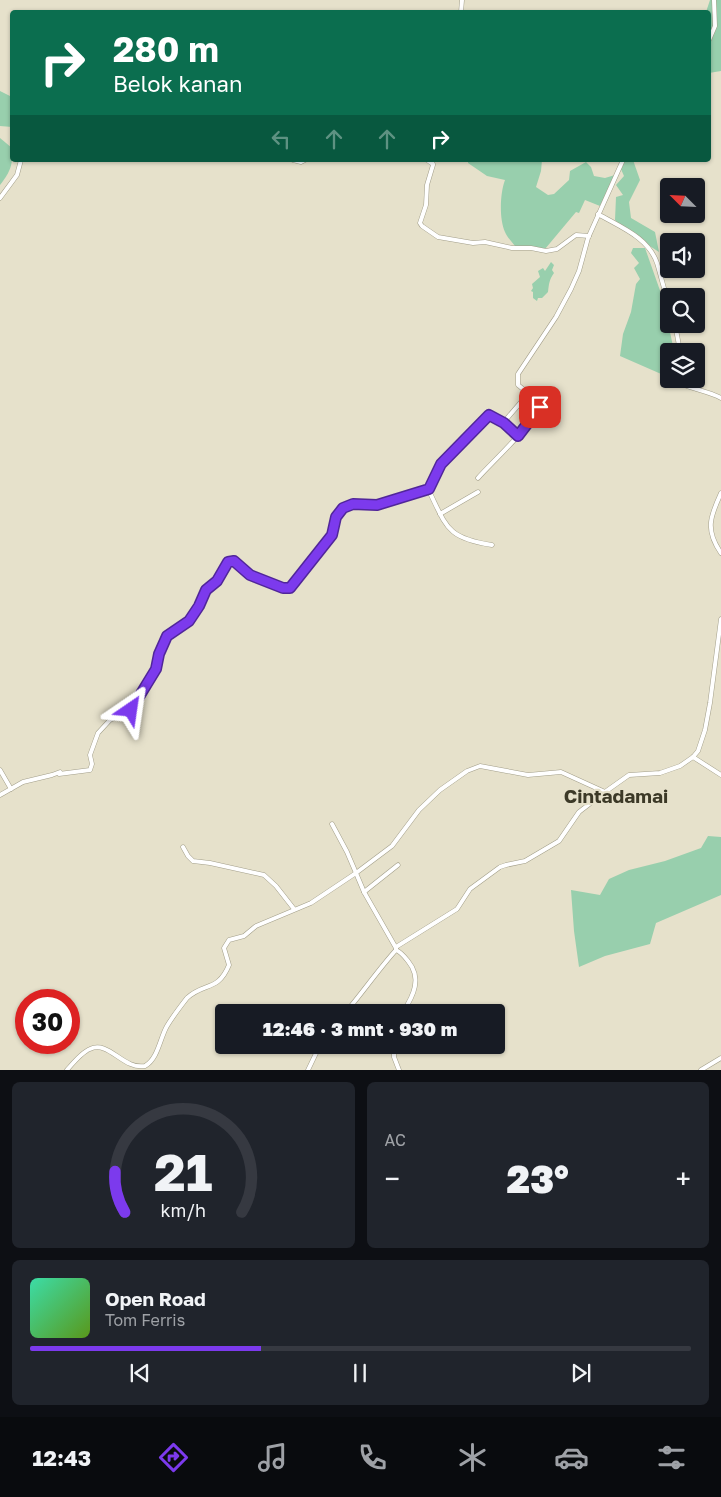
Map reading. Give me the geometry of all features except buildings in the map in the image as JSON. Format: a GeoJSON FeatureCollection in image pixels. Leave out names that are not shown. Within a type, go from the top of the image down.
{"type":"FeatureCollection","features":[{"type":"Feature","properties":{"kind":"street"},"geometry":{"type":"LineString","coordinates":[[711,35],[715,26],[714,0]]}},
{"type":"Feature","properties":{"kind":"street"},"geometry":{"type":"LineString","coordinates":[[0,198],[17,175],[20,162]]}},
{"type":"Feature","properties":{"kind":"street"},"geometry":{"type":"LineString","coordinates":[[433,162],[427,185],[426,205],[420,223],[436,237],[550,251],[557,249],[576,235],[589,236]]}},
{"type":"Feature","properties":{"kind":"street"},"geometry":{"type":"LineString","coordinates":[[478,478],[518,436],[540,407],[538,401],[518,385],[518,374],[556,316],[571,289],[579,271],[589,236],[622,162]]}},
{"type":"Feature","properties":{"kind":"street"},"geometry":{"type":"LineString","coordinates":[[598,214],[640,237],[650,249],[656,261],[664,288]]}},
{"type":"Feature","properties":{"kind":"street"},"geometry":{"type":"LineString","coordinates":[[691,388],[708,391],[721,398]]}},
{"type":"Feature","properties":{"kind":"street"},"geometry":{"type":"LineString","coordinates":[[504,423],[528,394]]}},
{"type":"Feature","properties":{"kind":"street"},"geometry":{"type":"LineString","coordinates":[[0,795],[24,781],[59,773],[90,770],[92,764],[90,755],[98,733],[110,720],[131,710],[156,669],[159,654],[167,636],[189,621],[199,606],[206,590],[217,581],[228,562],[234,561],[250,575],[260,578],[268,584],[288,588],[292,586],[332,535],[336,517],[343,508],[353,504],[377,505],[428,489],[445,460],[489,415],[504,423],[518,436]]}},
{"type":"Feature","properties":{"kind":"street"},"geometry":{"type":"LineString","coordinates":[[428,489],[446,526],[462,538],[492,545]]}},
{"type":"Feature","properties":{"kind":"street"},"geometry":{"type":"LineString","coordinates":[[440,514],[478,492]]}},
{"type":"Feature","properties":{"kind":"street"},"geometry":{"type":"LineString","coordinates":[[721,493],[713,510],[710,530],[721,553]]}},
{"type":"Feature","properties":{"kind":"street"},"geometry":{"type":"LineString","coordinates":[[353,1004],[383,964],[410,936],[451,913],[460,906],[470,890],[500,868],[526,861],[558,842],[579,812],[629,775],[660,773],[680,766],[693,757],[701,745],[705,730],[721,619]]}},
{"type":"Feature","properties":{"kind":"street"},"geometry":{"type":"LineString","coordinates":[[693,757],[721,775]]}},
{"type":"Feature","properties":{"kind":"street"},"geometry":{"type":"LineString","coordinates":[[67,1070],[92,1048],[111,1054],[128,1068],[146,1066],[152,1060],[168,1024],[187,998],[222,978],[229,965],[224,948],[229,940],[244,936],[255,927],[310,902],[356,873],[392,846],[419,810],[440,790],[473,767],[480,766],[528,775],[561,772],[605,792]]}},
{"type":"Feature","properties":{"kind":"street"},"geometry":{"type":"LineString","coordinates":[[0,770],[11,789]]}},
{"type":"Feature","properties":{"kind":"street"},"geometry":{"type":"LineString","coordinates":[[332,824],[347,852],[364,892],[396,949],[411,965],[416,978],[409,1004]]}},
{"type":"Feature","properties":{"kind":"street"},"geometry":{"type":"LineString","coordinates":[[183,847],[189,858],[196,862],[210,863],[264,875],[276,886],[294,909]]}},
{"type":"Feature","properties":{"kind":"street"},"geometry":{"type":"LineString","coordinates":[[364,892],[398,865]]}},
{"type":"Feature","properties":{"kind":"street"},"geometry":{"type":"LineString","coordinates":[[308,1070],[316,1054]]}},
{"type":"Feature","properties":{"kind":"street"},"geometry":{"type":"LineString","coordinates":[[394,1054],[399,1070]]}},
{"type":"Feature","properties":{"kind":"street"},"geometry":{"type":"LineString","coordinates":[[701,1070],[721,1058]]}},
{"type":"Feature","properties":{"kind":"green space"},"geometry":{"type":"Polygon","coordinates":[[[710,0],[721,0],[721,71],[711,73],[711,10],[707,10],[710,0]]]}},
{"type":"Feature","properties":{"kind":"green space"},"geometry":{"type":"Polygon","coordinates":[[[0,91],[10,96],[10,127],[0,126],[0,91]]]}},
{"type":"Feature","properties":{"kind":"green space"},"geometry":{"type":"Polygon","coordinates":[[[0,138],[10,146],[10,162],[12,163],[7,176],[0,185],[0,138]]]}},
{"type":"Feature","properties":{"kind":"green space"},"geometry":{"type":"Polygon","coordinates":[[[542,162],[536,187],[548,195],[554,194],[569,180],[570,171],[586,162],[591,167],[594,176],[605,178],[615,175],[600,206],[585,200],[579,213],[576,212],[545,249],[515,246],[503,227],[501,199],[505,180],[487,176],[468,163],[542,162]]]}},
{"type":"Feature","properties":{"kind":"green space"},"geometry":{"type":"Polygon","coordinates":[[[624,162],[634,162],[640,180],[629,202],[631,218],[655,232],[659,252],[622,228],[615,220],[616,197],[623,195],[616,185],[624,176],[620,167],[624,162]]]}},
{"type":"Feature","properties":{"kind":"green space"},"geometry":{"type":"Polygon","coordinates":[[[633,248],[645,248],[660,290],[660,333],[670,333],[672,343],[660,343],[660,374],[620,356],[623,334],[631,312],[636,284],[640,279],[634,268],[639,263],[631,253],[633,248]]]}},
{"type":"Feature","properties":{"kind":"green space"},"geometry":{"type":"Polygon","coordinates":[[[551,262],[554,265],[552,270],[554,273],[550,280],[548,292],[542,298],[538,298],[537,301],[533,298],[532,284],[540,277],[538,271],[543,268],[545,271],[551,262]]]}},
{"type":"Feature","properties":{"kind":"green space"},"geometry":{"type":"Polygon","coordinates":[[[708,836],[721,837],[721,895],[656,923],[650,944],[605,956],[579,967],[571,890],[600,895],[609,879],[629,870],[665,861],[701,848],[708,836]]]}},
{"type":"Feature","properties":{"kind":"district","name":"Cintadamai"},"geometry":{"type":"Point","coordinates":[616,796]}},
{"type":"Feature","properties":{"kind":"route"},"geometry":{"type":"LineString","coordinates":[[131,710],[156,669],[159,654],[167,636],[180,629],[189,621],[199,606],[206,590],[217,581],[228,562],[234,561],[245,572],[260,578],[268,584],[285,589],[290,588],[332,535],[336,517],[343,508],[353,504],[377,505],[429,489],[441,464],[489,415],[504,423],[518,436],[540,407]]}}]}
